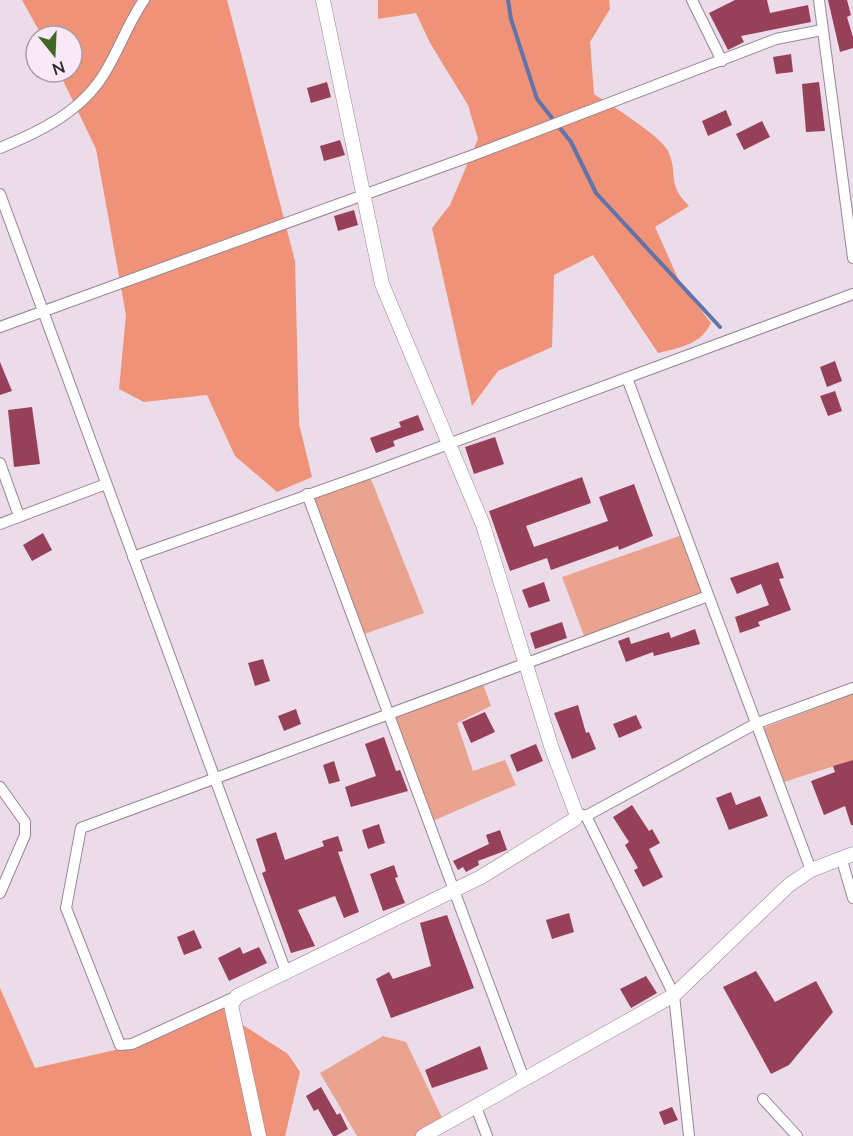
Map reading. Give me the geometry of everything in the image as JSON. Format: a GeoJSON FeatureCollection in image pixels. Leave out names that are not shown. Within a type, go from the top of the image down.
{"type":"FeatureCollection","features":[{"type":"Feature","properties":{"kind":"street"},"geometry":{"type":"LineString","coordinates":[[0,148],[45,129],[74,107],[103,76],[144,0]]}},
{"type":"Feature","properties":{"kind":"street"},"geometry":{"type":"LineString","coordinates":[[323,0],[382,284],[483,525],[552,749],[581,814],[674,995],[689,1136]]}},
{"type":"Feature","properties":{"kind":"street"},"geometry":{"type":"LineString","coordinates":[[692,0],[722,61]]}},
{"type":"Feature","properties":{"kind":"street"},"geometry":{"type":"LineString","coordinates":[[819,0],[853,258]]}},
{"type":"Feature","properties":{"kind":"street"},"geometry":{"type":"LineString","coordinates":[[0,327],[471,156],[776,39],[822,30]]}},
{"type":"Feature","properties":{"kind":"street"},"geometry":{"type":"LineString","coordinates":[[0,194],[286,972]]}},
{"type":"Feature","properties":{"kind":"street"},"geometry":{"type":"LineString","coordinates":[[133,557],[853,294]]}},
{"type":"Feature","properties":{"kind":"street"},"geometry":{"type":"LineString","coordinates":[[627,378],[811,870]]}},
{"type":"Feature","properties":{"kind":"street"},"geometry":{"type":"LineString","coordinates":[[0,463],[19,516]]}},
{"type":"Feature","properties":{"kind":"street"},"geometry":{"type":"LineString","coordinates":[[0,524],[106,484]]}},
{"type":"Feature","properties":{"kind":"street"},"geometry":{"type":"LineString","coordinates":[[308,494],[524,1079]]}},
{"type":"Feature","properties":{"kind":"street"},"geometry":{"type":"LineString","coordinates":[[708,596],[81,828],[66,908],[120,1045],[132,1044],[237,996],[481,877],[581,814],[755,724],[853,688]]}},
{"type":"Feature","properties":{"kind":"street"},"geometry":{"type":"LineString","coordinates":[[0,787],[25,822],[25,835],[0,893]]}},
{"type":"Feature","properties":{"kind":"street"},"geometry":{"type":"LineString","coordinates":[[423,1136],[674,995],[768,902],[811,870],[847,856],[853,898]]}},
{"type":"Feature","properties":{"kind":"street"},"geometry":{"type":"LineString","coordinates":[[237,996],[231,1005],[231,1018],[249,1082],[259,1136]]}},
{"type":"Feature","properties":{"kind":"street"},"geometry":{"type":"LineString","coordinates":[[763,1099],[797,1136]]}},
{"type":"Feature","properties":{"kind":"street"},"geometry":{"type":"LineString","coordinates":[[476,1107],[487,1136]]}},
{"type":"Feature","properties":{"kind":"shaded area"},"geometry":{"type":"Polygon","coordinates":[[[22,0],[227,0],[295,261],[299,424],[312,477],[277,492],[235,456],[207,395],[144,402],[119,389],[126,315],[96,149],[65,84],[84,84],[84,24],[35,24],[22,0]]]}},
{"type":"Feature","properties":{"kind":"shaded area"},"geometry":{"type":"Polygon","coordinates":[[[378,0],[609,0],[610,9],[590,42],[594,94],[646,129],[668,151],[675,185],[689,206],[655,227],[680,283],[711,323],[701,336],[689,344],[658,353],[593,255],[554,275],[552,347],[498,371],[472,406],[432,228],[450,205],[478,139],[468,105],[430,43],[416,13],[378,19],[378,0]]]}},
{"type":"Feature","properties":{"kind":"shaded area"},"geometry":{"type":"Polygon","coordinates":[[[369,474],[424,613],[359,636],[307,494],[369,474]]]}},
{"type":"Feature","properties":{"kind":"shaded area"},"geometry":{"type":"Polygon","coordinates":[[[685,534],[704,597],[586,641],[562,577],[685,534]]]}},
{"type":"Feature","properties":{"kind":"shaded area"},"geometry":{"type":"Polygon","coordinates":[[[482,681],[491,706],[457,723],[473,771],[505,760],[516,785],[428,823],[388,715],[482,681]]]}},
{"type":"Feature","properties":{"kind":"shaded area"},"geometry":{"type":"Polygon","coordinates":[[[853,694],[853,760],[784,782],[758,730],[853,694]]]}},
{"type":"Feature","properties":{"kind":"shaded area"},"geometry":{"type":"Polygon","coordinates":[[[0,988],[35,1068],[124,1048],[231,1005],[232,1018],[288,1054],[300,1072],[285,1136],[0,1136],[0,988]]]}},
{"type":"Feature","properties":{"kind":"shaded area"},"geometry":{"type":"Polygon","coordinates":[[[383,1036],[406,1042],[445,1124],[423,1136],[357,1136],[320,1073],[383,1036]]]}},
{"type":"Feature","properties":{"kind":"building"},"geometry":{"type":"Polygon","coordinates":[[[735,0],[767,0],[770,13],[808,5],[811,22],[741,36],[744,42],[728,50],[709,13],[735,0]]]}},
{"type":"Feature","properties":{"kind":"building"},"geometry":{"type":"Polygon","coordinates":[[[828,0],[847,0],[851,15],[847,17],[853,37],[853,48],[840,52],[828,0]]]}},
{"type":"Feature","properties":{"kind":"building"},"geometry":{"type":"Polygon","coordinates":[[[791,54],[793,72],[776,74],[773,57],[791,54]]]}},
{"type":"Feature","properties":{"kind":"building"},"geometry":{"type":"Polygon","coordinates":[[[327,82],[331,97],[311,103],[307,88],[327,82]]]}},
{"type":"Feature","properties":{"kind":"building"},"geometry":{"type":"Polygon","coordinates":[[[819,82],[825,131],[806,132],[802,84],[819,82]]]}},
{"type":"Feature","properties":{"kind":"building"},"geometry":{"type":"Polygon","coordinates":[[[726,110],[732,125],[708,136],[702,121],[726,110]]]}},
{"type":"Feature","properties":{"kind":"building"},"geometry":{"type":"Polygon","coordinates":[[[762,121],[770,137],[744,150],[736,134],[762,121]]]}},
{"type":"Feature","properties":{"kind":"building"},"geometry":{"type":"Polygon","coordinates":[[[340,140],[345,155],[324,161],[320,146],[340,140]]]}},
{"type":"Feature","properties":{"kind":"building"},"geometry":{"type":"Polygon","coordinates":[[[354,210],[358,225],[338,231],[334,216],[354,210]]]}},
{"type":"Feature","properties":{"kind":"building"},"geometry":{"type":"Polygon","coordinates":[[[835,361],[842,381],[827,387],[820,367],[835,361]]]}},
{"type":"Feature","properties":{"kind":"building"},"geometry":{"type":"Polygon","coordinates":[[[0,362],[12,391],[0,395],[0,362]]]}},
{"type":"Feature","properties":{"kind":"building"},"geometry":{"type":"Polygon","coordinates":[[[835,391],[842,411],[828,416],[820,396],[835,391]]]}},
{"type":"Feature","properties":{"kind":"building"},"geometry":{"type":"Polygon","coordinates":[[[32,407],[40,464],[14,467],[8,410],[32,407]]]}},
{"type":"Feature","properties":{"kind":"building"},"geometry":{"type":"Polygon","coordinates":[[[418,415],[424,430],[393,441],[395,446],[376,453],[370,438],[401,427],[399,422],[418,415]]]}},
{"type":"Feature","properties":{"kind":"building"},"geometry":{"type":"Polygon","coordinates":[[[495,437],[504,464],[474,474],[465,447],[495,437]]]}},
{"type":"Feature","properties":{"kind":"building"},"geometry":{"type":"Polygon","coordinates":[[[582,477],[591,503],[526,526],[534,547],[608,521],[599,497],[634,484],[653,536],[619,550],[618,546],[551,570],[547,558],[510,571],[489,511],[582,477]]]}},
{"type":"Feature","properties":{"kind":"building"},"geometry":{"type":"Polygon","coordinates":[[[43,533],[52,550],[32,561],[23,545],[43,533]]]}},
{"type":"Feature","properties":{"kind":"building"},"geometry":{"type":"Polygon","coordinates":[[[778,562],[784,578],[779,579],[791,610],[758,622],[760,626],[740,633],[735,617],[769,605],[761,584],[737,594],[730,578],[778,562]]]}},
{"type":"Feature","properties":{"kind":"building"},"geometry":{"type":"Polygon","coordinates":[[[544,582],[550,601],[529,608],[522,590],[544,582]]]}},
{"type":"Feature","properties":{"kind":"building"},"geometry":{"type":"Polygon","coordinates":[[[562,622],[567,638],[535,649],[530,633],[562,622]]]}},
{"type":"Feature","properties":{"kind":"building"},"geometry":{"type":"Polygon","coordinates":[[[695,629],[700,644],[654,656],[653,652],[626,662],[618,641],[629,637],[631,644],[669,632],[671,638],[695,629]]]}},
{"type":"Feature","properties":{"kind":"building"},"geometry":{"type":"Polygon","coordinates":[[[263,659],[270,681],[255,686],[248,663],[263,659]]]}},
{"type":"Feature","properties":{"kind":"building"},"geometry":{"type":"Polygon","coordinates":[[[578,705],[586,733],[589,732],[596,749],[572,759],[554,713],[578,705]]]}},
{"type":"Feature","properties":{"kind":"building"},"geometry":{"type":"Polygon","coordinates":[[[296,709],[301,724],[284,731],[278,716],[296,709]]]}},
{"type":"Feature","properties":{"kind":"building"},"geometry":{"type":"Polygon","coordinates":[[[485,712],[495,732],[471,743],[462,722],[485,712]]]}},
{"type":"Feature","properties":{"kind":"building"},"geometry":{"type":"Polygon","coordinates":[[[636,715],[642,728],[619,738],[613,724],[636,715]]]}},
{"type":"Feature","properties":{"kind":"building"},"geometry":{"type":"Polygon","coordinates":[[[384,737],[396,771],[400,770],[408,791],[351,807],[345,787],[376,776],[365,744],[384,737]]]}},
{"type":"Feature","properties":{"kind":"building"},"geometry":{"type":"Polygon","coordinates":[[[536,744],[543,761],[517,772],[510,755],[536,744]]]}},
{"type":"Feature","properties":{"kind":"building"},"geometry":{"type":"Polygon","coordinates":[[[853,760],[853,825],[851,825],[845,806],[824,815],[811,781],[835,772],[833,766],[853,760]]]}},
{"type":"Feature","properties":{"kind":"building"},"geometry":{"type":"Polygon","coordinates":[[[334,761],[340,781],[329,784],[323,765],[334,761]]]}},
{"type":"Feature","properties":{"kind":"building"},"geometry":{"type":"Polygon","coordinates":[[[731,792],[736,805],[760,796],[768,816],[729,830],[716,798],[731,792]]]}},
{"type":"Feature","properties":{"kind":"building"},"geometry":{"type":"Polygon","coordinates":[[[632,805],[649,831],[652,829],[660,843],[649,849],[663,877],[643,887],[634,870],[638,868],[625,845],[629,842],[613,817],[632,805]]]}},
{"type":"Feature","properties":{"kind":"building"},"geometry":{"type":"Polygon","coordinates":[[[379,824],[385,843],[368,849],[362,830],[379,824]]]}},
{"type":"Feature","properties":{"kind":"building"},"geometry":{"type":"Polygon","coordinates":[[[500,830],[507,850],[478,861],[479,865],[466,872],[463,867],[458,870],[453,861],[489,844],[486,835],[500,830]]]}},
{"type":"Feature","properties":{"kind":"building"},"geometry":{"type":"Polygon","coordinates":[[[276,832],[285,860],[324,846],[322,841],[338,836],[343,851],[338,852],[359,912],[344,918],[335,896],[298,910],[315,946],[291,953],[262,873],[266,871],[256,839],[276,832]]]}},
{"type":"Feature","properties":{"kind":"building"},"geometry":{"type":"Polygon","coordinates":[[[394,865],[398,877],[395,878],[405,903],[383,911],[370,874],[394,865]]]}},
{"type":"Feature","properties":{"kind":"building"},"geometry":{"type":"Polygon","coordinates":[[[569,913],[574,932],[552,939],[546,920],[569,913]]]}},
{"type":"Feature","properties":{"kind":"building"},"geometry":{"type":"Polygon","coordinates":[[[447,915],[474,988],[391,1018],[376,979],[389,972],[393,979],[431,966],[420,923],[447,915]]]}},
{"type":"Feature","properties":{"kind":"building"},"geometry":{"type":"Polygon","coordinates":[[[194,930],[202,948],[184,955],[177,937],[194,930]]]}},
{"type":"Feature","properties":{"kind":"building"},"geometry":{"type":"Polygon","coordinates":[[[240,947],[243,954],[259,947],[267,963],[229,981],[218,958],[240,947]]]}},
{"type":"Feature","properties":{"kind":"building"},"geometry":{"type":"Polygon","coordinates":[[[756,971],[775,1002],[816,981],[833,1012],[789,1065],[771,1074],[723,987],[756,971]]]}},
{"type":"Feature","properties":{"kind":"building"},"geometry":{"type":"Polygon","coordinates":[[[646,976],[657,993],[631,1008],[620,989],[646,976]]]}},
{"type":"Feature","properties":{"kind":"building"},"geometry":{"type":"Polygon","coordinates":[[[480,1046],[488,1069],[432,1088],[425,1070],[480,1046]]]}},
{"type":"Feature","properties":{"kind":"building"},"geometry":{"type":"Polygon","coordinates":[[[321,1087],[337,1115],[340,1113],[348,1129],[336,1136],[333,1136],[318,1109],[314,1111],[306,1096],[321,1087]]]}},
{"type":"Feature","properties":{"kind":"building"},"geometry":{"type":"Polygon","coordinates":[[[672,1107],[678,1120],[664,1125],[659,1112],[672,1107]]]}},
{"type":"Feature","properties":{"kind":"waterway"},"geometry":{"type":"LineString","coordinates":[[508,0],[511,19],[537,99],[571,142],[596,193],[720,327]]}}]}
